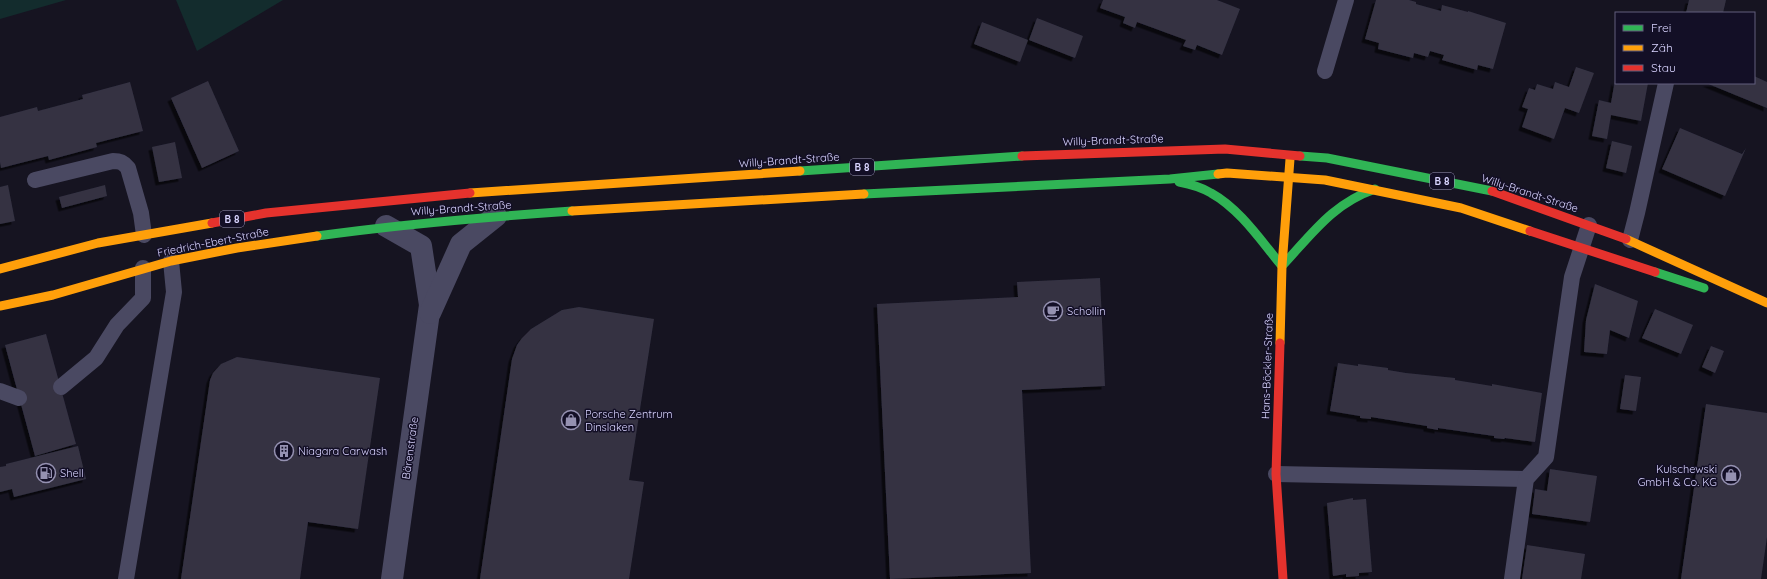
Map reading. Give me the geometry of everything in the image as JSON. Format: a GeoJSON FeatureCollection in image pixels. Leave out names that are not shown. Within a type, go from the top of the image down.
{"type":"FeatureCollection","features":[{"type":"Feature","properties":{"kind":"main road","name":"Willy-Brandt-Straße"},"geometry":{"type":"LineString","coordinates":[[434,194],[1052,154],[1225,149],[1327,158],[1490,190],[1630,240],[1767,303]]}},
{"type":"Feature","properties":{"kind":"main road","name":"Hans-Böckler-Straße"},"geometry":{"type":"LineString","coordinates":[[1283,579],[1276,474],[1282,266],[1290,155]]}},
{"type":"Feature","properties":{"kind":"main road","name":"Willy-Brandt-Straße"},"geometry":{"type":"LineString","coordinates":[[386,226],[496,216],[921,190],[1170,179],[1228,173],[1325,180],[1376,190]]}},
{"type":"Feature","properties":{"kind":"main road"},"geometry":{"type":"LineString","coordinates":[[1170,179],[1199,187],[1219,197],[1282,266],[1340,205],[1363,193],[1376,190]]}},
{"type":"Feature","properties":{"kind":"main road","name":"B 8"},"geometry":{"type":"LineString","coordinates":[[1376,190],[1461,208],[1767,308]]}},
{"type":"Feature","properties":{"kind":"main road","name":"Friedrich-Ebert-Straße"},"geometry":{"type":"LineString","coordinates":[[0,268],[98,243],[266,213],[434,194]]}},
{"type":"Feature","properties":{"kind":"main road","name":"Friedrich-Ebert-Straße"},"geometry":{"type":"LineString","coordinates":[[0,306],[53,295],[142,268],[171,261],[238,248],[386,226]]}},
{"type":"Feature","properties":{"kind":"main road","name":"Friedrich-Ebert-Straße"},"geometry":{"type":"LineString","coordinates":[[37,269],[71,250]]}},
{"type":"Feature","properties":{"kind":"street","name":"Bärenstraße"},"geometry":{"type":"LineString","coordinates":[[429,311],[461,244],[496,216]]}},
{"type":"Feature","properties":{"kind":"street","name":"Bärenstraße"},"geometry":{"type":"LineString","coordinates":[[386,226],[421,246],[429,311],[392,579]]}},
{"type":"Feature","properties":{"kind":"lane"},"geometry":{"type":"LineString","coordinates":[[1325,71],[1346,0]]}},
{"type":"Feature","properties":{"kind":"lane"},"geometry":{"type":"LineString","coordinates":[[1630,240],[1638,213],[1666,84]]}},
{"type":"Feature","properties":{"kind":"lane"},"geometry":{"type":"LineString","coordinates":[[35,180],[113,161],[120,161],[124,163],[128,168],[141,213],[144,235]]}},
{"type":"Feature","properties":{"kind":"lane"},"geometry":{"type":"LineString","coordinates":[[1512,579],[1526,479],[1546,457],[1572,277],[1588,225]]}},
{"type":"Feature","properties":{"kind":"lane"},"geometry":{"type":"LineString","coordinates":[[126,579],[174,292],[171,261]]}},
{"type":"Feature","properties":{"kind":"lane"},"geometry":{"type":"LineString","coordinates":[[61,387],[96,358],[117,325],[143,298],[142,268]]}},
{"type":"Feature","properties":{"kind":"lane"},"geometry":{"type":"LineString","coordinates":[[0,391],[19,398]]}},
{"type":"Feature","properties":{"kind":"lane"},"geometry":{"type":"LineString","coordinates":[[1276,474],[1526,479]]}},
{"type":"Feature","properties":{"kind":"green space"},"geometry":{"type":"Polygon","coordinates":[[[0,0],[66,0],[0,19],[0,0]]]}},
{"type":"Feature","properties":{"kind":"green space"},"geometry":{"type":"Polygon","coordinates":[[[176,0],[283,0],[197,51],[176,0]]]}},
{"type":"Feature","properties":{"kind":"building"},"geometry":{"type":"Polygon","coordinates":[[[1103,0],[1217,0],[1240,9],[1222,55],[1197,45],[1195,50],[1183,46],[1186,40],[1137,22],[1135,28],[1123,23],[1125,17],[1100,8],[1103,0]]]}},
{"type":"Feature","properties":{"kind":"building"},"geometry":{"type":"Polygon","coordinates":[[[1376,0],[1409,0],[1416,2],[1416,4],[1441,11],[1442,5],[1468,11],[1506,23],[1493,69],[1478,65],[1477,70],[1442,60],[1444,55],[1430,51],[1428,57],[1414,53],[1413,58],[1378,49],[1379,43],[1365,39],[1376,0]]]}},
{"type":"Feature","properties":{"kind":"building"},"geometry":{"type":"Polygon","coordinates":[[[1689,0],[1726,0],[1723,12],[1686,12],[1689,0]]]}},
{"type":"Feature","properties":{"kind":"building"},"geometry":{"type":"Polygon","coordinates":[[[1037,18],[1083,36],[1075,58],[1029,40],[1037,18]]]}},
{"type":"Feature","properties":{"kind":"building"},"geometry":{"type":"Polygon","coordinates":[[[982,22],[1028,40],[1020,62],[974,44],[982,22]]]}},
{"type":"Feature","properties":{"kind":"building"},"geometry":{"type":"Polygon","coordinates":[[[1576,67],[1594,73],[1579,113],[1565,108],[1554,139],[1522,127],[1528,109],[1522,107],[1529,88],[1535,90],[1537,84],[1553,89],[1555,82],[1569,87],[1576,67]]]}},
{"type":"Feature","properties":{"kind":"building"},"geometry":{"type":"Polygon","coordinates":[[[1755,76],[1767,82],[1767,108],[1708,84],[1755,84],[1755,76]]]}},
{"type":"Feature","properties":{"kind":"building"},"geometry":{"type":"Polygon","coordinates":[[[1615,80],[1615,84],[1648,84],[1641,121],[1611,115],[1607,139],[1592,136],[1599,100],[1611,103],[1615,80]]]}},
{"type":"Feature","properties":{"kind":"building"},"geometry":{"type":"Polygon","coordinates":[[[208,81],[239,151],[202,168],[171,98],[208,81]]]}},
{"type":"Feature","properties":{"kind":"building"},"geometry":{"type":"Polygon","coordinates":[[[130,82],[143,131],[96,143],[97,147],[49,160],[48,156],[1,168],[0,117],[37,107],[38,111],[83,99],[82,95],[130,82]]]}},
{"type":"Feature","properties":{"kind":"building"},"geometry":{"type":"Polygon","coordinates":[[[1680,128],[1742,154],[1746,148],[1725,196],[1662,169],[1680,128]]]}},
{"type":"Feature","properties":{"kind":"building"},"geometry":{"type":"Polygon","coordinates":[[[1612,141],[1632,146],[1626,173],[1606,168],[1612,141]]]}},
{"type":"Feature","properties":{"kind":"building"},"geometry":{"type":"Polygon","coordinates":[[[175,142],[182,178],[159,182],[152,147],[175,142]]]}},
{"type":"Feature","properties":{"kind":"building"},"geometry":{"type":"Polygon","coordinates":[[[8,185],[15,221],[0,224],[0,187],[8,185]]]}},
{"type":"Feature","properties":{"kind":"building"},"geometry":{"type":"Polygon","coordinates":[[[105,185],[107,196],[62,208],[59,197],[105,185]]]}},
{"type":"Feature","properties":{"kind":"building"},"geometry":{"type":"Polygon","coordinates":[[[1100,278],[1105,386],[1022,390],[1031,573],[890,579],[877,304],[1018,297],[1017,282],[1100,278]]]}},
{"type":"Feature","properties":{"kind":"building"},"geometry":{"type":"Polygon","coordinates":[[[1595,284],[1638,301],[1629,338],[1610,330],[1607,354],[1584,352],[1586,320],[1595,284]]]}},
{"type":"Feature","properties":{"kind":"building","name":"Porsche Zentrum Dinslaken"},"geometry":{"type":"Polygon","coordinates":[[[579,307],[654,319],[629,480],[644,482],[629,579],[480,579],[512,359],[517,345],[531,329],[562,310],[579,307]]]}},
{"type":"Feature","properties":{"kind":"building"},"geometry":{"type":"Polygon","coordinates":[[[1655,309],[1693,325],[1681,354],[1642,338],[1655,309]]]}},
{"type":"Feature","properties":{"kind":"building"},"geometry":{"type":"Polygon","coordinates":[[[46,334],[76,444],[35,456],[5,345],[46,334]]]}},
{"type":"Feature","properties":{"kind":"building"},"geometry":{"type":"Polygon","coordinates":[[[1711,346],[1724,351],[1715,373],[1702,367],[1711,346]]]}},
{"type":"Feature","properties":{"kind":"building","name":"Niagara Carwash"},"geometry":{"type":"Polygon","coordinates":[[[237,357],[380,378],[358,529],[308,522],[300,579],[181,579],[210,380],[213,373],[221,364],[237,357]]]}},
{"type":"Feature","properties":{"kind":"building"},"geometry":{"type":"Polygon","coordinates":[[[1338,363],[1388,368],[1388,370],[1406,373],[1455,378],[1455,380],[1492,386],[1492,384],[1542,393],[1535,442],[1494,438],[1494,436],[1438,428],[1438,430],[1427,428],[1427,426],[1371,417],[1371,419],[1360,418],[1360,416],[1330,411],[1338,363]]]}},
{"type":"Feature","properties":{"kind":"building"},"geometry":{"type":"Polygon","coordinates":[[[1625,375],[1641,377],[1636,411],[1620,409],[1625,375]]]}},
{"type":"Feature","properties":{"kind":"building","name":"Kulschewski GmbH & Co. KG"},"geometry":{"type":"Polygon","coordinates":[[[1706,404],[1767,413],[1767,537],[1761,579],[1681,579],[1706,404]]]}},
{"type":"Feature","properties":{"kind":"building","name":"Shell"},"geometry":{"type":"Polygon","coordinates":[[[78,446],[86,479],[14,497],[12,489],[0,492],[0,467],[6,466],[6,464],[78,446]]]}},
{"type":"Feature","properties":{"kind":"building"},"geometry":{"type":"Polygon","coordinates":[[[1550,469],[1597,476],[1590,522],[1532,514],[1535,489],[1547,491],[1550,469]]]}},
{"type":"Feature","properties":{"kind":"building"},"geometry":{"type":"Polygon","coordinates":[[[1353,498],[1353,500],[1366,499],[1372,572],[1359,573],[1359,576],[1346,577],[1346,574],[1333,576],[1327,503],[1353,498]]]}},
{"type":"Feature","properties":{"kind":"building"},"geometry":{"type":"Polygon","coordinates":[[[1527,545],[1585,554],[1581,579],[1522,579],[1527,545]]]}},
{"type":"Feature","properties":{"kind":"traffic: fast"},"geometry":{"type":"LineString","coordinates":[[800,171],[1022,156]]}},
{"type":"Feature","properties":{"kind":"traffic: fast"},"geometry":{"type":"LineString","coordinates":[[1300,156],[1327,158],[1492,191]]}},
{"type":"Feature","properties":{"kind":"traffic: fast"},"geometry":{"type":"LineString","coordinates":[[864,194],[1170,179],[1218,174]]}},
{"type":"Feature","properties":{"kind":"traffic: fast"},"geometry":{"type":"LineString","coordinates":[[1179,182],[1207,191],[1222,200],[1250,226],[1282,266],[1324,221],[1347,203],[1360,195],[1375,189]]}},
{"type":"Feature","properties":{"kind":"traffic: fast"},"geometry":{"type":"LineString","coordinates":[[317,236],[444,221],[572,211]]}},
{"type":"Feature","properties":{"kind":"traffic: fast"},"geometry":{"type":"LineString","coordinates":[[1655,272],[1704,288]]}},
{"type":"Feature","properties":{"kind":"traffic: slow"},"geometry":{"type":"LineString","coordinates":[[1280,343],[1282,266],[1290,159]]}},
{"type":"Feature","properties":{"kind":"traffic: slow"},"geometry":{"type":"LineString","coordinates":[[470,193],[800,171]]}},
{"type":"Feature","properties":{"kind":"traffic: slow"},"geometry":{"type":"LineString","coordinates":[[1218,174],[1227,173],[1325,180],[1461,208],[1530,231]]}},
{"type":"Feature","properties":{"kind":"traffic: slow"},"geometry":{"type":"LineString","coordinates":[[572,211],[864,194]]}},
{"type":"Feature","properties":{"kind":"traffic: slow"},"geometry":{"type":"LineString","coordinates":[[0,269],[98,243],[212,223]]}},
{"type":"Feature","properties":{"kind":"traffic: slow"},"geometry":{"type":"LineString","coordinates":[[0,306],[53,295],[171,261],[237,248],[317,236]]}},
{"type":"Feature","properties":{"kind":"traffic: slow"},"geometry":{"type":"LineString","coordinates":[[1626,239],[1767,303]]}},
{"type":"Feature","properties":{"kind":"traffic: jam"},"geometry":{"type":"LineString","coordinates":[[1022,156],[1225,149],[1300,156]]}},
{"type":"Feature","properties":{"kind":"traffic: jam"},"geometry":{"type":"LineString","coordinates":[[1492,191],[1626,239]]}},
{"type":"Feature","properties":{"kind":"traffic: jam"},"geometry":{"type":"LineString","coordinates":[[212,223],[266,213],[470,193]]}},
{"type":"Feature","properties":{"kind":"traffic: jam"},"geometry":{"type":"LineString","coordinates":[[1530,231],[1655,272]]}},
{"type":"Feature","properties":{"kind":"traffic: jam"},"geometry":{"type":"LineString","coordinates":[[1280,343],[1276,474],[1283,579]]}},
{"type":"Feature","properties":{"kind":"place","name":"Schollin"},"geometry":{"type":"Point","coordinates":[1053,311]}},
{"type":"Feature","properties":{"kind":"place","name":"Porsche Zentrum Dinslaken"},"geometry":{"type":"Point","coordinates":[571,420]}},
{"type":"Feature","properties":{"kind":"place","name":"Niagara Carwash"},"geometry":{"type":"Point","coordinates":[284,451]}},
{"type":"Feature","properties":{"kind":"place","name":"Shell"},"geometry":{"type":"Point","coordinates":[46,473]}},
{"type":"Feature","properties":{"kind":"place","name":"Kulschewski GmbH & Co. KG"},"geometry":{"type":"Point","coordinates":[1731,475]}}]}
